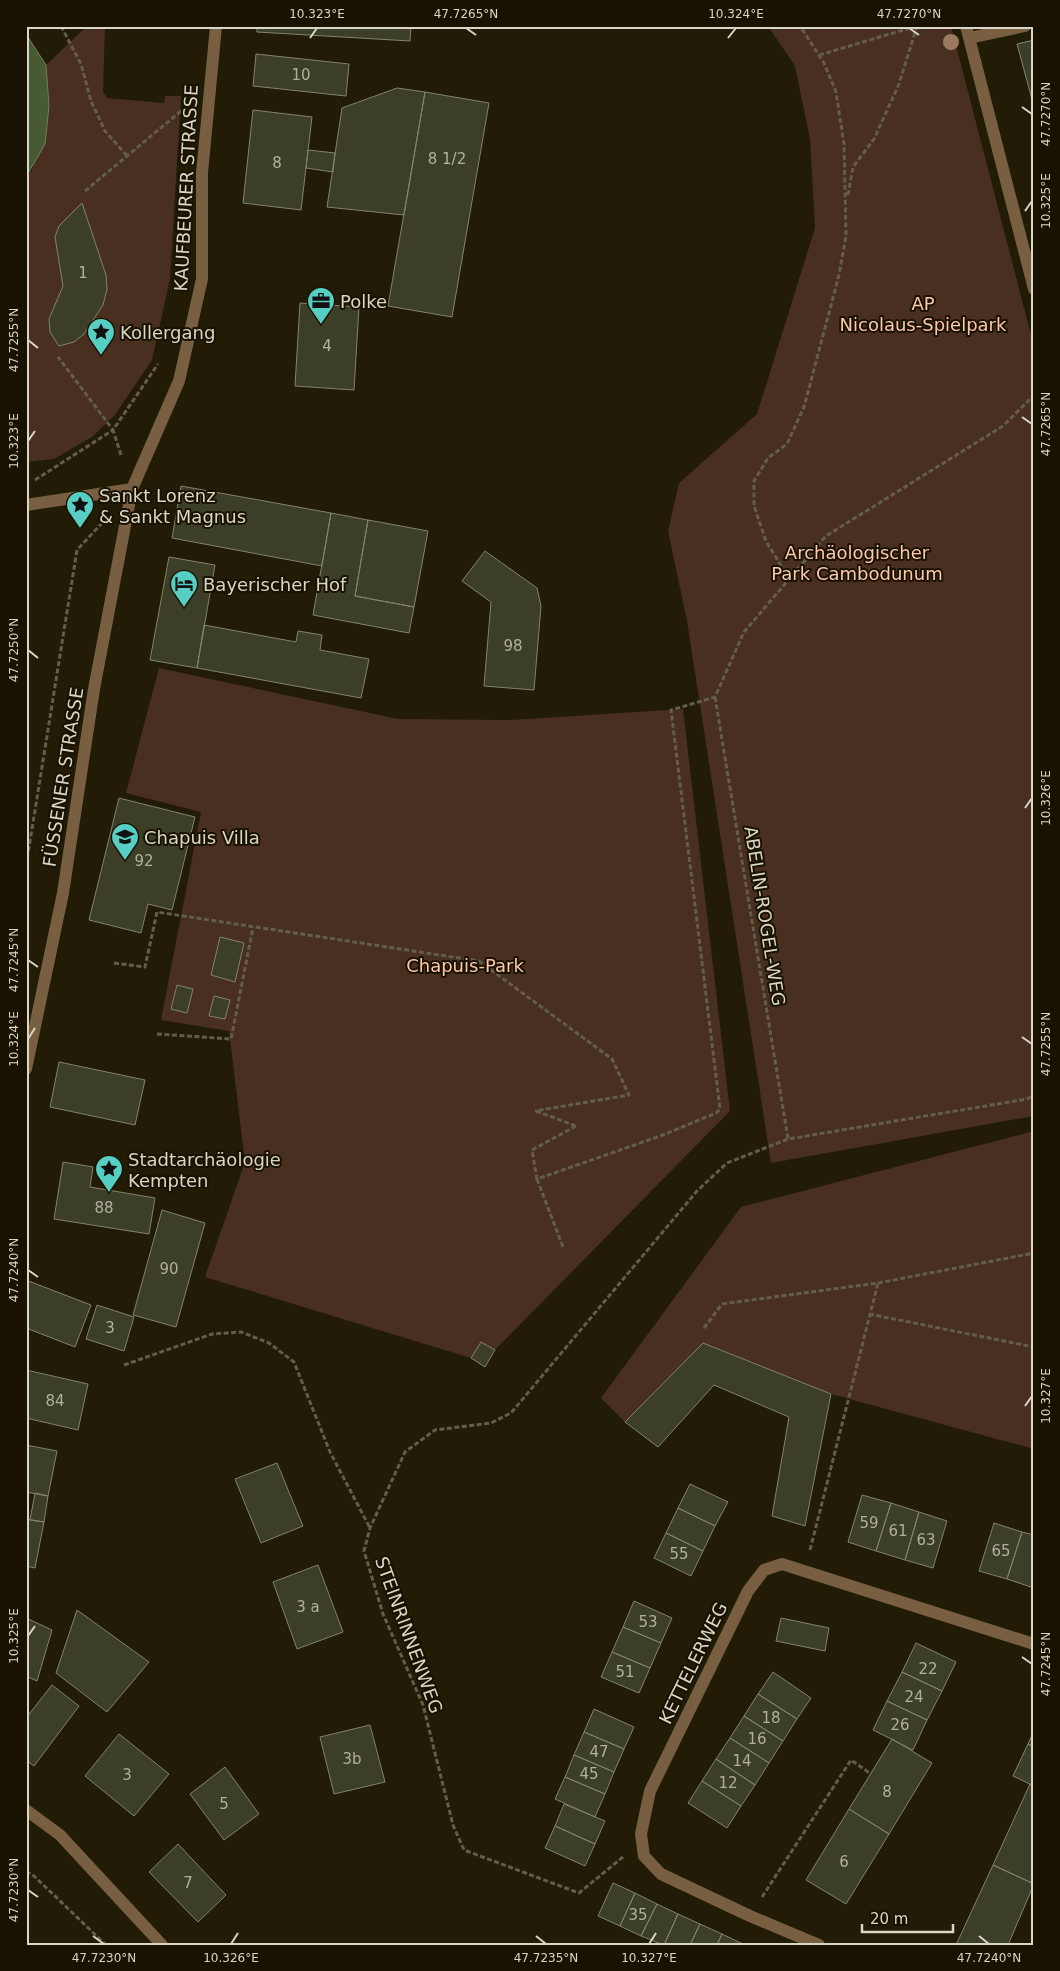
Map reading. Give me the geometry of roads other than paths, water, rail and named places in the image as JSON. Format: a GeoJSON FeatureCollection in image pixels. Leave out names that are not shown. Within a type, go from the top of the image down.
{"type":"FeatureCollection","features":[{"type":"Feature","properties":{"kind":"street","name":"KAUFBEURER STRASSE"},"geometry":{"type":"LineString","coordinates":[[132,489],[179,381],[202,279],[202,173],[216,26]]}},
{"type":"Feature","properties":{"kind":"street"},"geometry":{"type":"LineString","coordinates":[[1025,26],[968,32],[1034,289]]}},
{"type":"Feature","properties":{"kind":"street"},"geometry":{"type":"LineString","coordinates":[[26,505],[132,489]]}},
{"type":"Feature","properties":{"kind":"street","name":"FÜSSENER STRASSE"},"geometry":{"type":"LineString","coordinates":[[26,1069],[63,893],[94,689],[132,489]]}},
{"type":"Feature","properties":{"kind":"street","name":"KETTELERWEG"},"geometry":{"type":"LineString","coordinates":[[819,1945],[750,1916],[661,1874],[644,1856],[641,1834],[650,1791],[748,1590],[764,1570],[782,1564],[1034,1644]]}},
{"type":"Feature","properties":{"kind":"street"},"geometry":{"type":"LineString","coordinates":[[26,1810],[60,1835],[162,1945]]}},
{"type":"Feature","properties":{"kind":"place","name":"Polke"},"geometry":{"type":"Point","coordinates":[321,325]}},
{"type":"Feature","properties":{"kind":"place","name":"Kollergang"},"geometry":{"type":"Point","coordinates":[101,356]}},
{"type":"Feature","properties":{"kind":"place","name":"Sankt Lorenz & Sankt Magnus"},"geometry":{"type":"Point","coordinates":[80,529]}},
{"type":"Feature","properties":{"kind":"place","name":"Bayerischer Hof"},"geometry":{"type":"Point","coordinates":[184,608]}},
{"type":"Feature","properties":{"kind":"place","name":"Chapuis Villa"},"geometry":{"type":"Point","coordinates":[125,861]}},
{"type":"Feature","properties":{"kind":"place","name":"Stadtarchäologie Kempten"},"geometry":{"type":"Point","coordinates":[109,1193]}},
{"type":"Feature","properties":{"kind":"park label","name":"AP Nicolaus-Spielpark"},"geometry":{"type":"Point","coordinates":[923,313]}},
{"type":"Feature","properties":{"kind":"park label","name":"Archäologischer Park Cambodunum"},"geometry":{"type":"Point","coordinates":[857,562]}},
{"type":"Feature","properties":{"kind":"park label","name":"Chapuis-Park"},"geometry":{"type":"Point","coordinates":[465,965]}}]}
